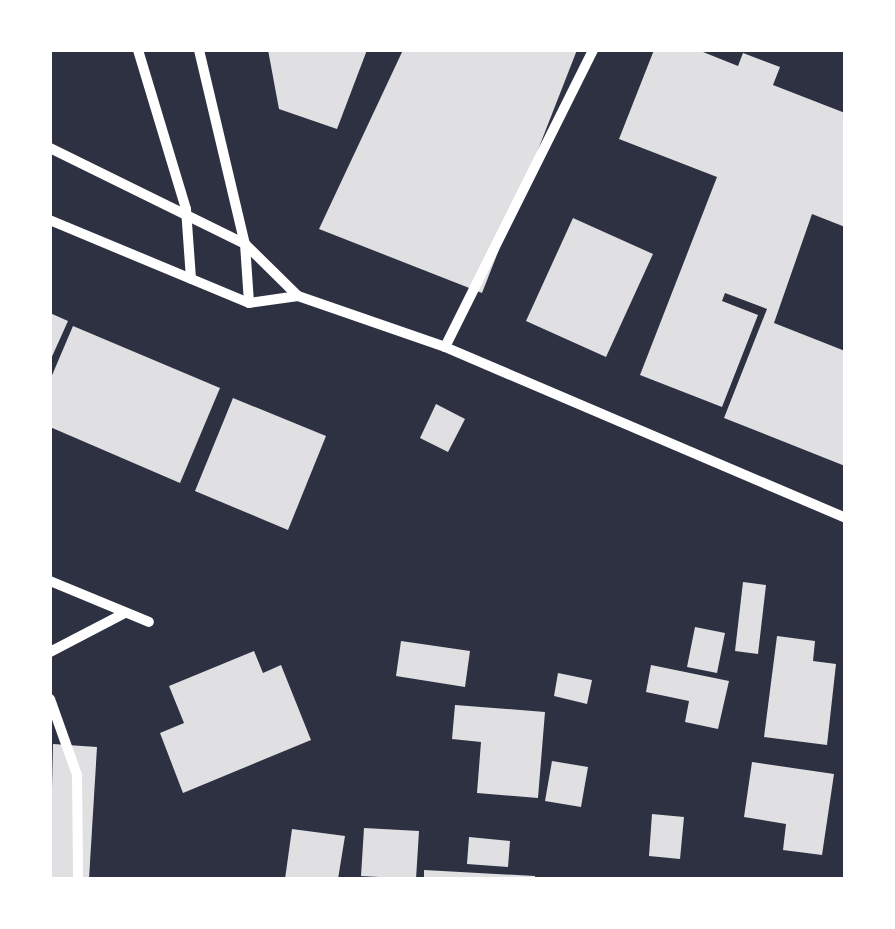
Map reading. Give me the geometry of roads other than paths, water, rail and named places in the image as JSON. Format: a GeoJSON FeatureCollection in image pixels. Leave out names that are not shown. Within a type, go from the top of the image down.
{"type":"FeatureCollection","features":[{"type":"Feature","properties":{"kind":"street"},"geometry":{"type":"LineString","coordinates":[[138,50],[186,209],[191,279]]}},
{"type":"Feature","properties":{"kind":"street"},"geometry":{"type":"LineString","coordinates":[[199,50],[246,244],[250,303]]}},
{"type":"Feature","properties":{"kind":"street"},"geometry":{"type":"LineString","coordinates":[[445,346],[593,50]]}},
{"type":"Feature","properties":{"kind":"street"},"geometry":{"type":"LineString","coordinates":[[50,148],[186,209],[246,244],[298,296],[445,346],[845,518]]}},
{"type":"Feature","properties":{"kind":"street"},"geometry":{"type":"LineString","coordinates":[[50,220],[250,303],[298,296]]}},
{"type":"Feature","properties":{"kind":"street"},"geometry":{"type":"LineString","coordinates":[[50,581],[148,622]]}},
{"type":"Feature","properties":{"kind":"street"},"geometry":{"type":"LineString","coordinates":[[50,652],[123,614]]}},
{"type":"Feature","properties":{"kind":"street"},"geometry":{"type":"LineString","coordinates":[[50,699],[77,774],[78,879]]}}]}
